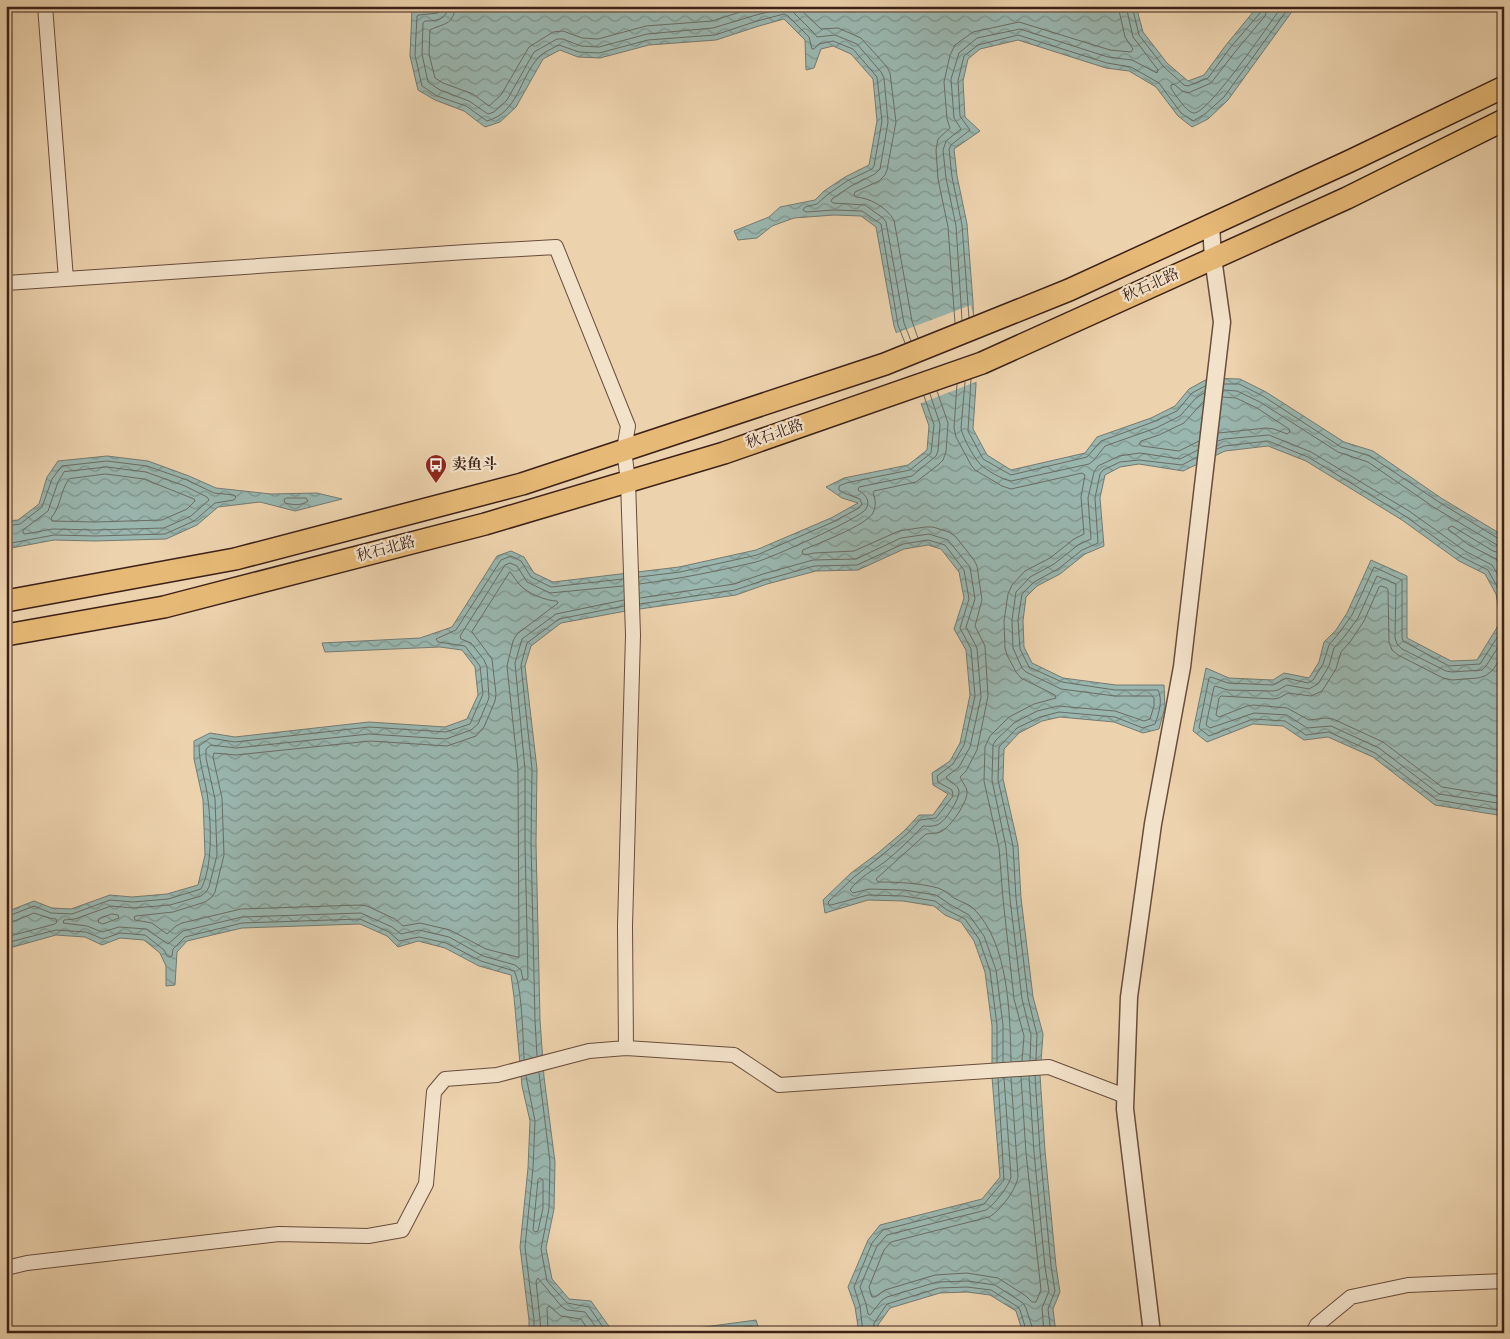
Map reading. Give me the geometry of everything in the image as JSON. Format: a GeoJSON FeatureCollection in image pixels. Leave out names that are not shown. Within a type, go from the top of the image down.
{"type":"FeatureCollection","features":[{"type":"Feature","properties":{"kind":"main road","name":"秋石北路"},"geometry":{"type":"LineString","coordinates":[[6,601],[235,559],[522,484],[885,364],[1069,290],[1350,161],[1504,87]]}},
{"type":"Feature","properties":{"kind":"main road","name":"秋石北路"},"geometry":{"type":"LineString","coordinates":[[6,634],[164,607],[486,524],[724,453],[982,363],[1347,198],[1504,120]]}},
{"type":"Feature","properties":{"kind":"street"},"geometry":{"type":"LineString","coordinates":[[45,6],[66,279]]}},
{"type":"Feature","properties":{"kind":"street"},"geometry":{"type":"LineString","coordinates":[[1152,1333],[1125,1109],[1129,997],[1153,824],[1182,667],[1222,322],[1213,258],[1211,225]]}},
{"type":"Feature","properties":{"kind":"street"},"geometry":{"type":"LineString","coordinates":[[6,283],[556,247],[628,426],[624,450],[628,481],[633,635],[625,926],[626,1048]]}},
{"type":"Feature","properties":{"kind":"street"},"geometry":{"type":"LineString","coordinates":[[6,1268],[27,1263],[279,1234],[368,1236],[402,1230],[426,1184],[434,1092],[446,1079],[497,1075],[589,1051],[626,1048],[734,1055],[779,1085],[1049,1067],[1125,1096]]}},
{"type":"Feature","properties":{"kind":"street"},"geometry":{"type":"LineString","coordinates":[[1313,1333],[1317,1325],[1351,1297],[1408,1284],[1504,1281]]}},
{"type":"Feature","properties":{"kind":"water"},"geometry":{"type":"Polygon","coordinates":[[[449,6],[1136,6],[1143,32],[1167,63],[1188,81],[1204,75],[1258,6],[1296,6],[1228,100],[1208,119],[1192,127],[1178,116],[1156,87],[1129,71],[1106,68],[1018,40],[980,49],[968,59],[963,81],[965,117],[980,131],[954,149],[957,176],[967,224],[973,302],[976,385],[973,429],[987,455],[1011,470],[1085,453],[1097,437],[1151,418],[1175,406],[1189,389],[1209,378],[1240,379],[1266,392],[1344,442],[1373,451],[1441,498],[1504,536],[1504,816],[1435,805],[1373,757],[1328,737],[1304,740],[1283,726],[1253,724],[1207,742],[1193,731],[1206,668],[1229,678],[1273,680],[1284,673],[1309,678],[1319,662],[1324,642],[1336,630],[1347,613],[1371,560],[1407,576],[1407,638],[1451,661],[1477,660],[1501,621],[1496,594],[1485,574],[1459,561],[1402,520],[1306,461],[1268,446],[1225,451],[1183,471],[1139,464],[1120,467],[1105,475],[1100,498],[1104,546],[1085,554],[1060,574],[1037,586],[1026,597],[1023,621],[1024,647],[1032,663],[1063,678],[1116,685],[1164,685],[1165,707],[1159,729],[1143,733],[1114,722],[1060,717],[1042,721],[1019,733],[1004,749],[1003,779],[1018,845],[1021,898],[1033,997],[1043,1034],[1040,1075],[1045,1151],[1060,1292],[1053,1309],[1056,1333],[1023,1333],[1016,1311],[990,1295],[967,1292],[940,1293],[890,1308],[878,1325],[878,1333],[859,1333],[855,1307],[848,1287],[868,1240],[880,1225],[982,1199],[1000,1177],[992,1077],[992,1026],[985,972],[974,941],[961,922],[945,915],[934,906],[903,901],[868,900],[825,913],[823,900],[851,873],[904,831],[919,815],[933,815],[948,794],[933,785],[932,773],[950,761],[960,743],[970,695],[966,650],[954,629],[964,598],[959,572],[941,549],[928,545],[904,549],[858,570],[816,571],[767,584],[736,595],[626,611],[561,623],[531,646],[525,666],[537,769],[536,843],[540,1020],[544,1077],[555,1162],[554,1209],[546,1248],[552,1279],[569,1299],[591,1301],[613,1332],[616,1333],[529,1333],[520,1247],[528,1168],[530,1121],[522,1086],[511,975],[479,966],[445,948],[418,941],[398,947],[387,936],[360,924],[242,928],[187,941],[177,952],[175,985],[166,986],[166,966],[160,953],[144,940],[120,938],[102,945],[85,937],[56,935],[6,949],[6,912],[34,901],[52,908],[71,909],[110,895],[132,897],[167,894],[198,885],[205,855],[203,800],[194,759],[194,741],[210,733],[235,737],[369,722],[445,727],[467,719],[478,695],[475,667],[462,650],[440,647],[325,652],[322,643],[420,638],[452,627],[497,556],[511,551],[524,557],[534,573],[553,582],[679,567],[756,550],[831,518],[858,503],[842,498],[826,487],[844,478],[908,465],[927,450],[929,426],[894,326],[876,227],[861,216],[834,215],[794,218],[772,226],[757,238],[738,240],[734,231],[769,217],[780,207],[815,200],[824,191],[845,177],[869,165],[877,121],[873,79],[851,54],[833,46],[821,49],[814,68],[806,70],[805,40],[784,19],[716,40],[649,45],[600,58],[578,57],[560,50],[543,59],[516,107],[500,122],[485,127],[464,111],[435,100],[418,90],[410,56],[412,9],[431,9],[449,6]]]}},
{"type":"Feature","properties":{"kind":"water"},"geometry":{"type":"Polygon","coordinates":[[[107,456],[148,461],[216,488],[271,494],[317,493],[342,499],[295,511],[260,502],[218,507],[197,525],[166,539],[54,540],[6,549],[6,521],[18,520],[39,504],[47,477],[58,461],[107,456]]]}},
{"type":"Feature","properties":{"kind":"water"},"geometry":{"type":"Polygon","coordinates":[[[756,1320],[760,1333],[660,1333],[756,1320]]]}},
{"type":"Feature","properties":{"kind":"pier"},"geometry":{"type":"Polygon","coordinates":[[[971,305],[977,334],[978,381],[919,404],[894,334],[971,305]]]}},
{"type":"Feature","properties":{"kind":"place","name":"卖鱼斗"},"geometry":{"type":"Point","coordinates":[436,484]}}]}
